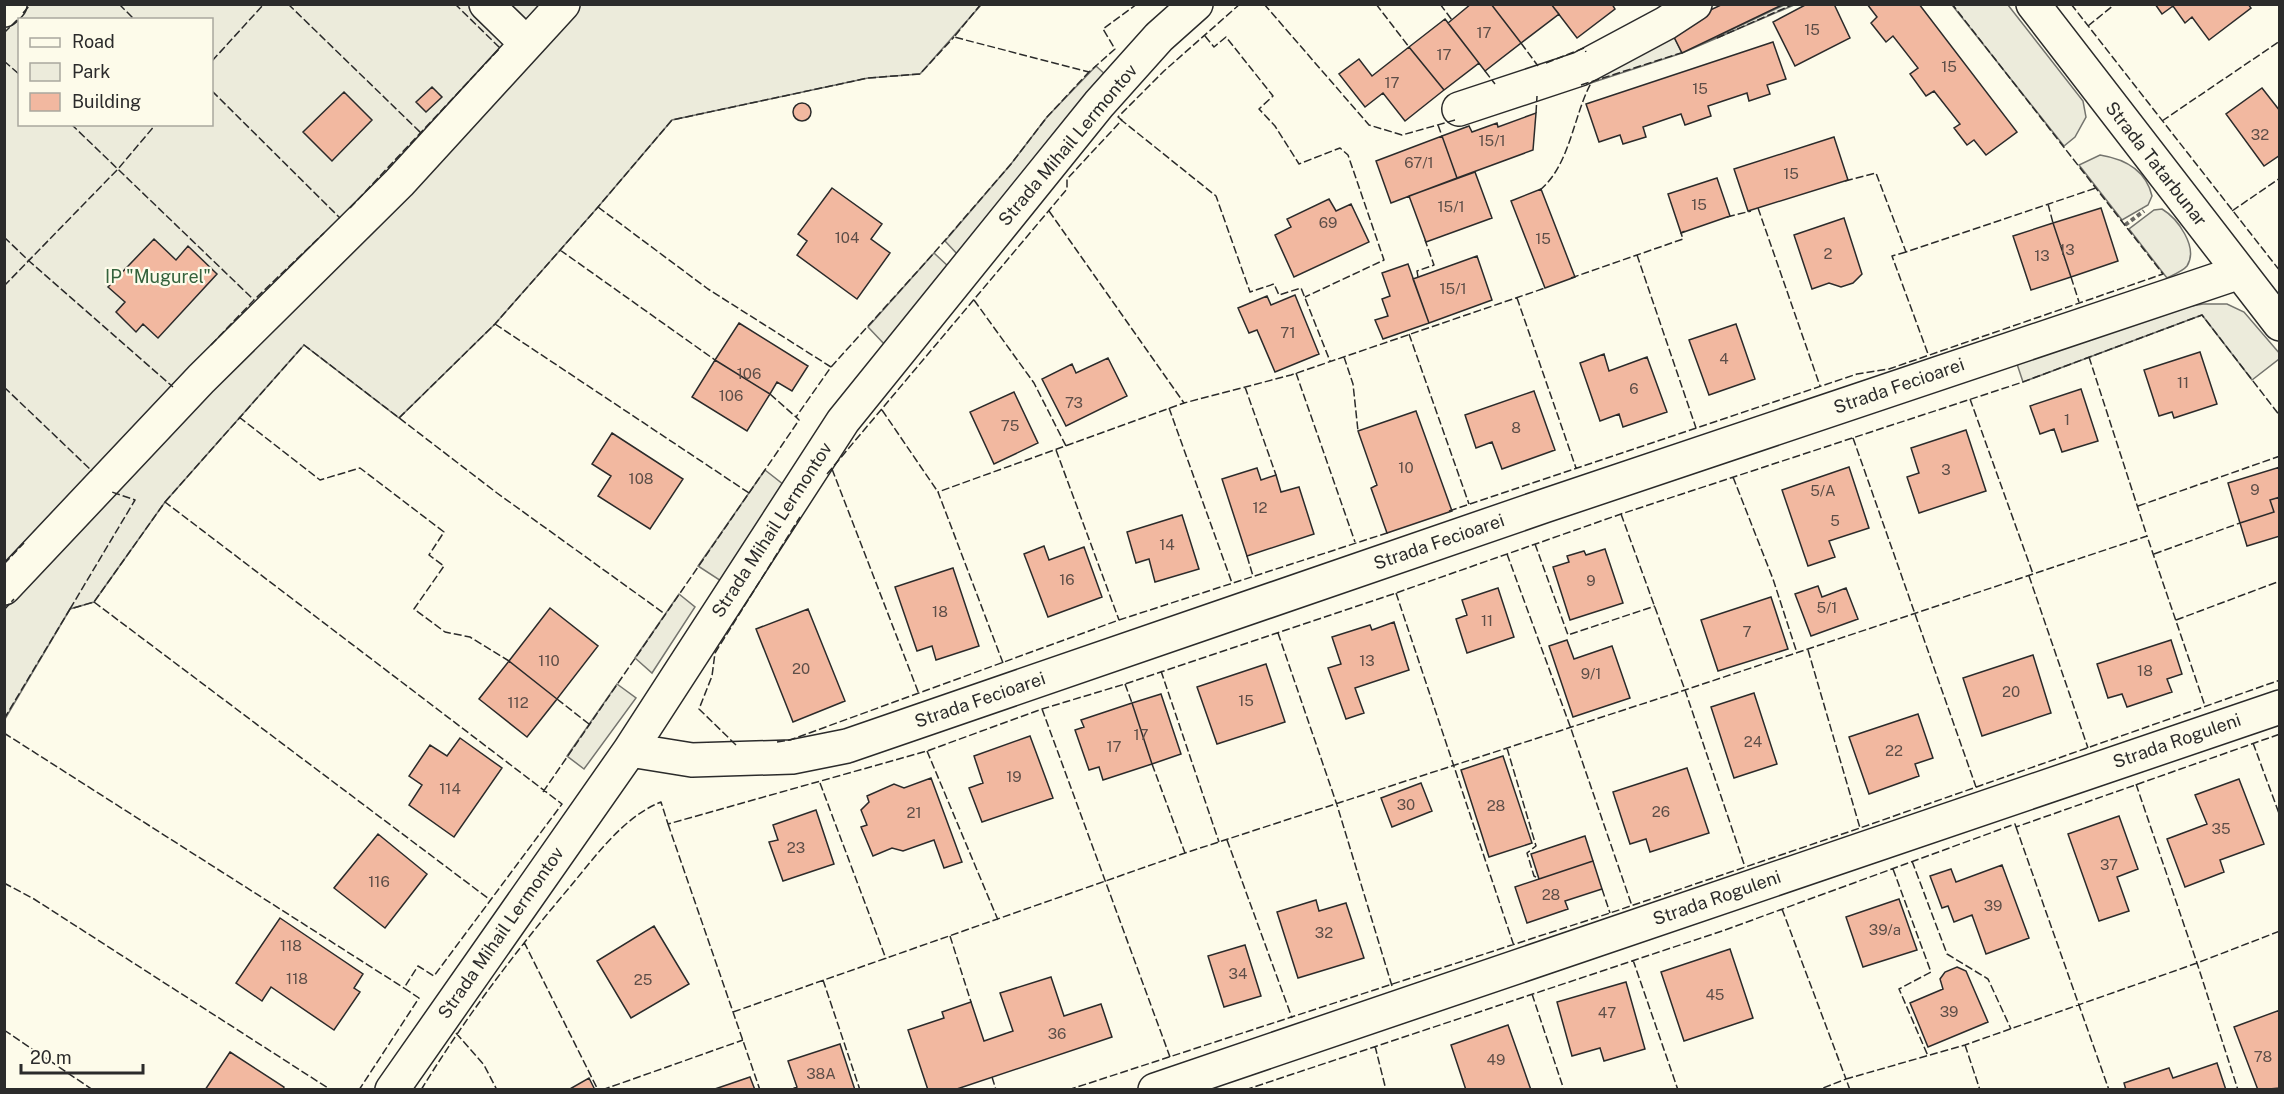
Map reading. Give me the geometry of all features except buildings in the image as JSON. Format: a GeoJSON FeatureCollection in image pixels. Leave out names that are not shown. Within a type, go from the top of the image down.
{"type":"FeatureCollection","features":[{"type":"Feature","properties":{"kind":"street"},"geometry":{"type":"LineString","coordinates":[[4,10],[10,4]]}},
{"type":"Feature","properties":{"kind":"street"},"geometry":{"type":"LineString","coordinates":[[486,4],[526,43]]}},
{"type":"Feature","properties":{"kind":"street"},"geometry":{"type":"LineString","coordinates":[[4,588],[201,379],[399,183],[563,4]]}},
{"type":"Feature","properties":{"kind":"street","name":"Strada Mihail Lermontov"},"geometry":{"type":"LineString","coordinates":[[392,1089],[630,750],[843,421],[1099,104],[1159,37],[1196,4]]}},
{"type":"Feature","properties":{"kind":"street"},"geometry":{"type":"LineString","coordinates":[[1460,109],[1580,69],[1666,24],[1695,4]]}},
{"type":"Feature","properties":{"kind":"street","name":"Strada Tatarbunar"},"geometry":{"type":"LineString","coordinates":[[2033,4],[2280,324]]}},
{"type":"Feature","properties":{"kind":"street","name":"Strada Fecioarei"},"geometry":{"type":"LineString","coordinates":[[630,750],[692,760],[792,758],[847,746],[1522,514],[2240,272]]}},
{"type":"Feature","properties":{"kind":"street","name":"Strada Roguleni"},"geometry":{"type":"LineString","coordinates":[[1155,1089],[2280,706]]}},
{"type":"Feature","properties":{"kind":"green space","name":"IP \"Mugurel\""},"geometry":{"type":"Polygon","coordinates":[[[5,5],[981,5],[920,74],[868,78],[672,120],[495,324],[399,418],[304,345],[165,502],[94,602],[70,609],[5,719],[5,5]]]}},
{"type":"Feature","properties":{"kind":"green space"},"geometry":{"type":"Polygon","coordinates":[[[1784,5],[1794,5],[1682,53],[1784,5]]]}},
{"type":"Feature","properties":{"kind":"green space"},"geometry":{"type":"Polygon","coordinates":[[[1952,5],[2008,5],[2083,101],[2086,117],[2075,137],[2064,146],[1952,5]]]}},
{"type":"Feature","properties":{"kind":"green space"},"geometry":{"type":"Polygon","coordinates":[[[1670,29],[1682,53],[1591,83],[1597,70],[1670,29]]]}},
{"type":"Feature","properties":{"kind":"green space"},"geometry":{"type":"Polygon","coordinates":[[[1096,66],[1107,76],[959,256],[945,241],[1011,164],[1047,117],[1096,66]]]}},
{"type":"Feature","properties":{"kind":"green space"},"geometry":{"type":"Polygon","coordinates":[[[2100,155],[2118,159],[2140,173],[2152,196],[2148,205],[2122,220],[2079,165],[2100,155]]]}},
{"type":"Feature","properties":{"kind":"green space"},"geometry":{"type":"Polygon","coordinates":[[[2162,209],[2180,226],[2190,250],[2187,266],[2167,278],[2129,229],[2154,210],[2162,209]]]}},
{"type":"Feature","properties":{"kind":"green space"},"geometry":{"type":"Polygon","coordinates":[[[934,253],[949,267],[888,348],[868,327],[934,253]]]}},
{"type":"Feature","properties":{"kind":"green space"},"geometry":{"type":"Polygon","coordinates":[[[2203,304],[2227,304],[2244,312],[2280,354],[2279,359],[2252,380],[2202,315],[2023,382],[2017,364],[2175,309],[2203,304]]]}},
{"type":"Feature","properties":{"kind":"green space"},"geometry":{"type":"Polygon","coordinates":[[[765,470],[784,485],[721,581],[698,566],[765,470]]]}},
{"type":"Feature","properties":{"kind":"green space"},"geometry":{"type":"Polygon","coordinates":[[[679,594],[695,607],[652,673],[635,658],[679,594]]]}},
{"type":"Feature","properties":{"kind":"green space"},"geometry":{"type":"Polygon","coordinates":[[[617,684],[636,698],[584,769],[567,756],[617,684]]]}},
{"type":"Feature","properties":{"kind":"fence"},"geometry":{"type":"LineString","coordinates":[[23,13],[31,4]]}},
{"type":"Feature","properties":{"kind":"fence"},"geometry":{"type":"LineString","coordinates":[[119,4],[133,18]]}},
{"type":"Feature","properties":{"kind":"fence"},"geometry":{"type":"LineString","coordinates":[[213,60],[264,4]]}},
{"type":"Feature","properties":{"kind":"fence"},"geometry":{"type":"LineString","coordinates":[[288,4],[421,133]]}},
{"type":"Feature","properties":{"kind":"fence"},"geometry":{"type":"LineString","coordinates":[[350,208],[500,48],[455,4]]}},
{"type":"Feature","properties":{"kind":"fence"},"geometry":{"type":"LineString","coordinates":[[516,4],[542,4]]}},
{"type":"Feature","properties":{"kind":"fence"},"geometry":{"type":"LineString","coordinates":[[981,4],[954,37],[1089,72],[1115,49],[1103,29],[1137,4]]}},
{"type":"Feature","properties":{"kind":"fence"},"geometry":{"type":"LineString","coordinates":[[827,474],[1067,189],[1067,179],[1122,120],[1118,117],[1164,71],[1240,4]]}},
{"type":"Feature","properties":{"kind":"fence"},"geometry":{"type":"LineString","coordinates":[[1264,4],[1369,125],[1402,135],[1455,120]]}},
{"type":"Feature","properties":{"kind":"fence"},"geometry":{"type":"LineString","coordinates":[[1376,4],[1409,47]]}},
{"type":"Feature","properties":{"kind":"fence"},"geometry":{"type":"LineString","coordinates":[[1440,4],[1452,20]]}},
{"type":"Feature","properties":{"kind":"fence"},"geometry":{"type":"LineString","coordinates":[[1717,38],[1794,4]]}},
{"type":"Feature","properties":{"kind":"fence"},"geometry":{"type":"LineString","coordinates":[[1449,511],[1857,374],[1889,369],[2163,274],[1952,4]]}},
{"type":"Feature","properties":{"kind":"fence"},"geometry":{"type":"LineString","coordinates":[[2071,4],[2280,271]]}},
{"type":"Feature","properties":{"kind":"fence"},"geometry":{"type":"LineString","coordinates":[[2088,26],[2115,4]]}},
{"type":"Feature","properties":{"kind":"fence"},"geometry":{"type":"LineString","coordinates":[[4,33],[17,20]]}},
{"type":"Feature","properties":{"kind":"fence"},"geometry":{"type":"LineString","coordinates":[[1205,36],[1214,47],[1226,37],[1273,96],[1259,109],[1275,126],[1299,164],[1340,148],[1348,155],[1384,260],[1305,297]]}},
{"type":"Feature","properties":{"kind":"fence"},"geometry":{"type":"LineString","coordinates":[[399,418],[495,324],[672,120],[868,78],[920,74],[954,37]]}},
{"type":"Feature","properties":{"kind":"fence"},"geometry":{"type":"LineString","coordinates":[[2162,121],[2280,41]]}},
{"type":"Feature","properties":{"kind":"fence"},"geometry":{"type":"LineString","coordinates":[[1521,43],[1538,66]]}},
{"type":"Feature","properties":{"kind":"fence"},"geometry":{"type":"LineString","coordinates":[[1546,63],[1584,48],[1586,52]]}},
{"type":"Feature","properties":{"kind":"fence"},"geometry":{"type":"LineString","coordinates":[[1581,85],[1684,52]]}},
{"type":"Feature","properties":{"kind":"fence"},"geometry":{"type":"LineString","coordinates":[[4,61],[18,73]]}},
{"type":"Feature","properties":{"kind":"fence"},"geometry":{"type":"LineString","coordinates":[[1485,71],[1495,84]]}},
{"type":"Feature","properties":{"kind":"fence"},"geometry":{"type":"LineString","coordinates":[[543,792],[799,420],[796,417],[831,367],[934,253],[1011,164],[1047,117],[1089,72]]}},
{"type":"Feature","properties":{"kind":"fence"},"geometry":{"type":"LineString","coordinates":[[1540,190],[1550,180],[1565,154],[1591,83]]}},
{"type":"Feature","properties":{"kind":"fence"},"geometry":{"type":"LineString","coordinates":[[213,92],[340,218]]}},
{"type":"Feature","properties":{"kind":"fence"},"geometry":{"type":"LineString","coordinates":[[1536,113],[1537,96]]}},
{"type":"Feature","properties":{"kind":"fence"},"geometry":{"type":"LineString","coordinates":[[1120,119],[1216,196],[1250,292],[1274,284],[1279,295],[1301,288],[1330,361]]}},
{"type":"Feature","properties":{"kind":"fence"},"geometry":{"type":"LineString","coordinates":[[1438,125],[1442,136]]}},
{"type":"Feature","properties":{"kind":"fence"},"geometry":{"type":"LineString","coordinates":[[73,126],[254,300]]}},
{"type":"Feature","properties":{"kind":"fence"},"geometry":{"type":"LineString","coordinates":[[4,286],[118,169],[154,126]]}},
{"type":"Feature","properties":{"kind":"fence"},"geometry":{"type":"LineString","coordinates":[[1845,181],[1876,173],[1906,252],[2096,188]]}},
{"type":"Feature","properties":{"kind":"fence"},"geometry":{"type":"LineString","coordinates":[[2232,211],[2280,178]]}},
{"type":"Feature","properties":{"kind":"fence"},"geometry":{"type":"LineString","coordinates":[[2048,204],[2053,223]]}},
{"type":"Feature","properties":{"kind":"fence"},"geometry":{"type":"LineString","coordinates":[[598,207],[708,289],[831,367]]}},
{"type":"Feature","properties":{"kind":"fence"},"geometry":{"type":"LineString","coordinates":[[1758,208],[1820,386]]}},
{"type":"Feature","properties":{"kind":"fence"},"geometry":{"type":"LineString","coordinates":[[1049,211],[1184,403]]}},
{"type":"Feature","properties":{"kind":"fence"},"geometry":{"type":"LineString","coordinates":[[1727,217],[1751,211]]}},
{"type":"Feature","properties":{"kind":"fence"},"geometry":{"type":"LineString","coordinates":[[1571,278],[1683,239],[1681,233],[1685,231]]}},
{"type":"Feature","properties":{"kind":"fence"},"geometry":{"type":"LineString","coordinates":[[211,345],[324,233]]}},
{"type":"Feature","properties":{"kind":"fence"},"geometry":{"type":"LineString","coordinates":[[4,237],[173,387]]}},
{"type":"Feature","properties":{"kind":"fence"},"geometry":{"type":"LineString","coordinates":[[1418,277],[1417,271],[1434,265],[1425,240]]}},
{"type":"Feature","properties":{"kind":"fence"},"geometry":{"type":"LineString","coordinates":[[560,250],[715,360]]}},
{"type":"Feature","properties":{"kind":"fence"},"geometry":{"type":"LineString","coordinates":[[1906,252],[1892,256],[1928,354]]}},
{"type":"Feature","properties":{"kind":"fence"},"geometry":{"type":"LineString","coordinates":[[1637,255],[1696,428]]}},
{"type":"Feature","properties":{"kind":"fence"},"geometry":{"type":"LineString","coordinates":[[2071,277],[2079,302]]}},
{"type":"Feature","properties":{"kind":"fence"},"geometry":{"type":"LineString","coordinates":[[1003,663],[938,492],[1184,403],[1291,375],[1545,288]]}},
{"type":"Feature","properties":{"kind":"fence"},"geometry":{"type":"LineString","coordinates":[[1517,298],[1576,468]]}},
{"type":"Feature","properties":{"kind":"fence"},"geometry":{"type":"LineString","coordinates":[[974,300],[1034,383],[1066,446]]}},
{"type":"Feature","properties":{"kind":"fence"},"geometry":{"type":"LineString","coordinates":[[421,1090],[455,1037],[529,936],[610,839],[634,817],[661,802],[668,824],[927,751],[1042,709],[1125,684],[1396,593],[1621,514],[2020,383],[2202,315],[2280,416]]}},
{"type":"Feature","properties":{"kind":"fence"},"geometry":{"type":"LineString","coordinates":[[495,324],[749,493]]}},
{"type":"Feature","properties":{"kind":"fence"},"geometry":{"type":"LineString","coordinates":[[1409,334],[1469,504]]}},
{"type":"Feature","properties":{"kind":"fence"},"geometry":{"type":"LineString","coordinates":[[165,502],[304,345],[497,493],[665,614]]}},
{"type":"Feature","properties":{"kind":"fence"},"geometry":{"type":"LineString","coordinates":[[1344,357],[1353,384],[1358,431]]}},
{"type":"Feature","properties":{"kind":"fence"},"geometry":{"type":"LineString","coordinates":[[2089,357],[2147,536]]}},
{"type":"Feature","properties":{"kind":"fence"},"geometry":{"type":"LineString","coordinates":[[1296,373],[1355,542]]}},
{"type":"Feature","properties":{"kind":"fence"},"geometry":{"type":"LineString","coordinates":[[4,387],[92,471]]}},
{"type":"Feature","properties":{"kind":"fence"},"geometry":{"type":"LineString","coordinates":[[1245,387],[1276,475]]}},
{"type":"Feature","properties":{"kind":"fence"},"geometry":{"type":"LineString","coordinates":[[770,394],[797,418]]}},
{"type":"Feature","properties":{"kind":"fence"},"geometry":{"type":"LineString","coordinates":[[1970,399],[2033,574]]}},
{"type":"Feature","properties":{"kind":"fence"},"geometry":{"type":"LineString","coordinates":[[1169,408],[1232,583]]}},
{"type":"Feature","properties":{"kind":"fence"},"geometry":{"type":"LineString","coordinates":[[882,410],[938,492]]}},
{"type":"Feature","properties":{"kind":"fence"},"geometry":{"type":"LineString","coordinates":[[239,417],[320,480],[360,468],[444,532],[429,555],[444,566],[414,609],[445,632],[470,637],[509,661]]}},
{"type":"Feature","properties":{"kind":"fence"},"geometry":{"type":"LineString","coordinates":[[1853,438],[1976,787]]}},
{"type":"Feature","properties":{"kind":"fence"},"geometry":{"type":"LineString","coordinates":[[1056,450],[1119,620]]}},
{"type":"Feature","properties":{"kind":"fence"},"geometry":{"type":"LineString","coordinates":[[2138,506],[2280,456]]}},
{"type":"Feature","properties":{"kind":"fence"},"geometry":{"type":"LineString","coordinates":[[832,469],[919,694]]}},
{"type":"Feature","properties":{"kind":"fence"},"geometry":{"type":"LineString","coordinates":[[1733,477],[1773,579],[1797,653]]}},
{"type":"Feature","properties":{"kind":"fence"},"geometry":{"type":"LineString","coordinates":[[70,609],[135,500],[112,492]]}},
{"type":"Feature","properties":{"kind":"fence"},"geometry":{"type":"LineString","coordinates":[[4,719],[70,609],[94,602],[165,502],[562,804],[434,976],[418,966],[404,988],[419,998],[359,1090]]}},
{"type":"Feature","properties":{"kind":"fence"},"geometry":{"type":"LineString","coordinates":[[1621,514],[1685,690],[1745,867]]}},
{"type":"Feature","properties":{"kind":"fence"},"geometry":{"type":"LineString","coordinates":[[736,745],[699,709],[712,676],[715,653],[800,517]]}},
{"type":"Feature","properties":{"kind":"fence"},"geometry":{"type":"LineString","coordinates":[[2154,554],[2240,523]]}},
{"type":"Feature","properties":{"kind":"fence"},"geometry":{"type":"LineString","coordinates":[[777,742],[790,740],[1119,620],[1390,532]]}},
{"type":"Feature","properties":{"kind":"fence"},"geometry":{"type":"LineString","coordinates":[[733,1012],[1185,853],[2147,536],[2205,706]]}},
{"type":"Feature","properties":{"kind":"fence"},"geometry":{"type":"LineString","coordinates":[[4,564],[24,543]]}},
{"type":"Feature","properties":{"kind":"fence"},"geometry":{"type":"LineString","coordinates":[[1535,544],[1568,635],[1655,606]]}},
{"type":"Feature","properties":{"kind":"fence"},"geometry":{"type":"LineString","coordinates":[[1507,554],[1570,726],[1632,906]]}},
{"type":"Feature","properties":{"kind":"fence"},"geometry":{"type":"LineString","coordinates":[[1247,556],[1253,576]]}},
{"type":"Feature","properties":{"kind":"fence"},"geometry":{"type":"LineString","coordinates":[[2029,576],[2088,748]]}},
{"type":"Feature","properties":{"kind":"fence"},"geometry":{"type":"LineString","coordinates":[[2176,620],[2280,581]]}},
{"type":"Feature","properties":{"kind":"fence"},"geometry":{"type":"LineString","coordinates":[[1396,593],[1514,946]]}},
{"type":"Feature","properties":{"kind":"fence"},"geometry":{"type":"LineString","coordinates":[[4,610],[14,599]]}},
{"type":"Feature","properties":{"kind":"fence"},"geometry":{"type":"LineString","coordinates":[[94,602],[489,899]]}},
{"type":"Feature","properties":{"kind":"fence"},"geometry":{"type":"LineString","coordinates":[[1278,633],[1337,805],[1392,986]]}},
{"type":"Feature","properties":{"kind":"fence"},"geometry":{"type":"LineString","coordinates":[[1808,650],[1860,828]]}},
{"type":"Feature","properties":{"kind":"fence"},"geometry":{"type":"LineString","coordinates":[[1161,671],[1219,842]]}},
{"type":"Feature","properties":{"kind":"fence"},"geometry":{"type":"LineString","coordinates":[[1068,1090],[1610,913],[1860,828],[2280,680]]}},
{"type":"Feature","properties":{"kind":"fence"},"geometry":{"type":"LineString","coordinates":[[1125,684],[1132,703]]}},
{"type":"Feature","properties":{"kind":"fence"},"geometry":{"type":"LineString","coordinates":[[557,699],[589,724]]}},
{"type":"Feature","properties":{"kind":"fence"},"geometry":{"type":"LineString","coordinates":[[1042,709],[1170,1057]]}},
{"type":"Feature","properties":{"kind":"fence"},"geometry":{"type":"LineString","coordinates":[[4,733],[404,988]]}},
{"type":"Feature","properties":{"kind":"fence"},"geometry":{"type":"LineString","coordinates":[[1245,1090],[1725,930],[2015,824],[2016,827],[2280,734]]}},
{"type":"Feature","properties":{"kind":"fence"},"geometry":{"type":"LineString","coordinates":[[2253,743],[2280,816]]}},
{"type":"Feature","properties":{"kind":"fence"},"geometry":{"type":"LineString","coordinates":[[1507,748],[1536,846],[1527,853],[1534,876],[1539,879]]}},
{"type":"Feature","properties":{"kind":"fence"},"geometry":{"type":"LineString","coordinates":[[927,751],[998,920]]}},
{"type":"Feature","properties":{"kind":"fence"},"geometry":{"type":"LineString","coordinates":[[1152,764],[1185,853]]}},
{"type":"Feature","properties":{"kind":"fence"},"geometry":{"type":"LineString","coordinates":[[820,783],[886,959]]}},
{"type":"Feature","properties":{"kind":"fence"},"geometry":{"type":"LineString","coordinates":[[2136,784],[2238,1090]]}},
{"type":"Feature","properties":{"kind":"fence"},"geometry":{"type":"LineString","coordinates":[[668,824],[760,1090]]}},
{"type":"Feature","properties":{"kind":"fence"},"geometry":{"type":"LineString","coordinates":[[2016,827],[2109,1090]]}},
{"type":"Feature","properties":{"kind":"fence"},"geometry":{"type":"LineString","coordinates":[[1227,840],[1292,1018]]}},
{"type":"Feature","properties":{"kind":"fence"},"geometry":{"type":"LineString","coordinates":[[1912,861],[1947,954],[1988,979],[2011,1029]]}},
{"type":"Feature","properties":{"kind":"fence"},"geometry":{"type":"LineString","coordinates":[[1893,869],[1931,972],[1899,989],[1928,1056]]}},
{"type":"Feature","properties":{"kind":"fence"},"geometry":{"type":"LineString","coordinates":[[4,883],[34,899],[331,1090]]}},
{"type":"Feature","properties":{"kind":"fence"},"geometry":{"type":"LineString","coordinates":[[1602,889],[1610,913]]}},
{"type":"Feature","properties":{"kind":"fence"},"geometry":{"type":"LineString","coordinates":[[1782,909],[1846,1079],[1818,1090]]}},
{"type":"Feature","properties":{"kind":"fence"},"geometry":{"type":"LineString","coordinates":[[1850,1090],[1846,1079],[1965,1045],[2197,963],[2280,931]]}},
{"type":"Feature","properties":{"kind":"fence"},"geometry":{"type":"LineString","coordinates":[[950,936],[971,1002]]}},
{"type":"Feature","properties":{"kind":"fence"},"geometry":{"type":"LineString","coordinates":[[524,942],[598,1090]]}},
{"type":"Feature","properties":{"kind":"fence"},"geometry":{"type":"LineString","coordinates":[[1633,960],[1678,1090]]}},
{"type":"Feature","properties":{"kind":"fence"},"geometry":{"type":"LineString","coordinates":[[823,980],[860,1090]]}},
{"type":"Feature","properties":{"kind":"fence"},"geometry":{"type":"LineString","coordinates":[[1532,994],[1564,1090]]}},
{"type":"Feature","properties":{"kind":"fence"},"geometry":{"type":"LineString","coordinates":[[4,1030],[93,1090]]}},
{"type":"Feature","properties":{"kind":"fence"},"geometry":{"type":"LineString","coordinates":[[456,1033],[484,1065],[497,1090]]}},
{"type":"Feature","properties":{"kind":"fence"},"geometry":{"type":"LineString","coordinates":[[602,1090],[743,1040]]}},
{"type":"Feature","properties":{"kind":"fence"},"geometry":{"type":"LineString","coordinates":[[1965,1045],[1980,1090]]}},
{"type":"Feature","properties":{"kind":"fence"},"geometry":{"type":"LineString","coordinates":[[1375,1046],[1386,1090]]}},
{"type":"Feature","properties":{"kind":"fence"},"geometry":{"type":"LineString","coordinates":[[992,1077],[996,1090]]}}]}
